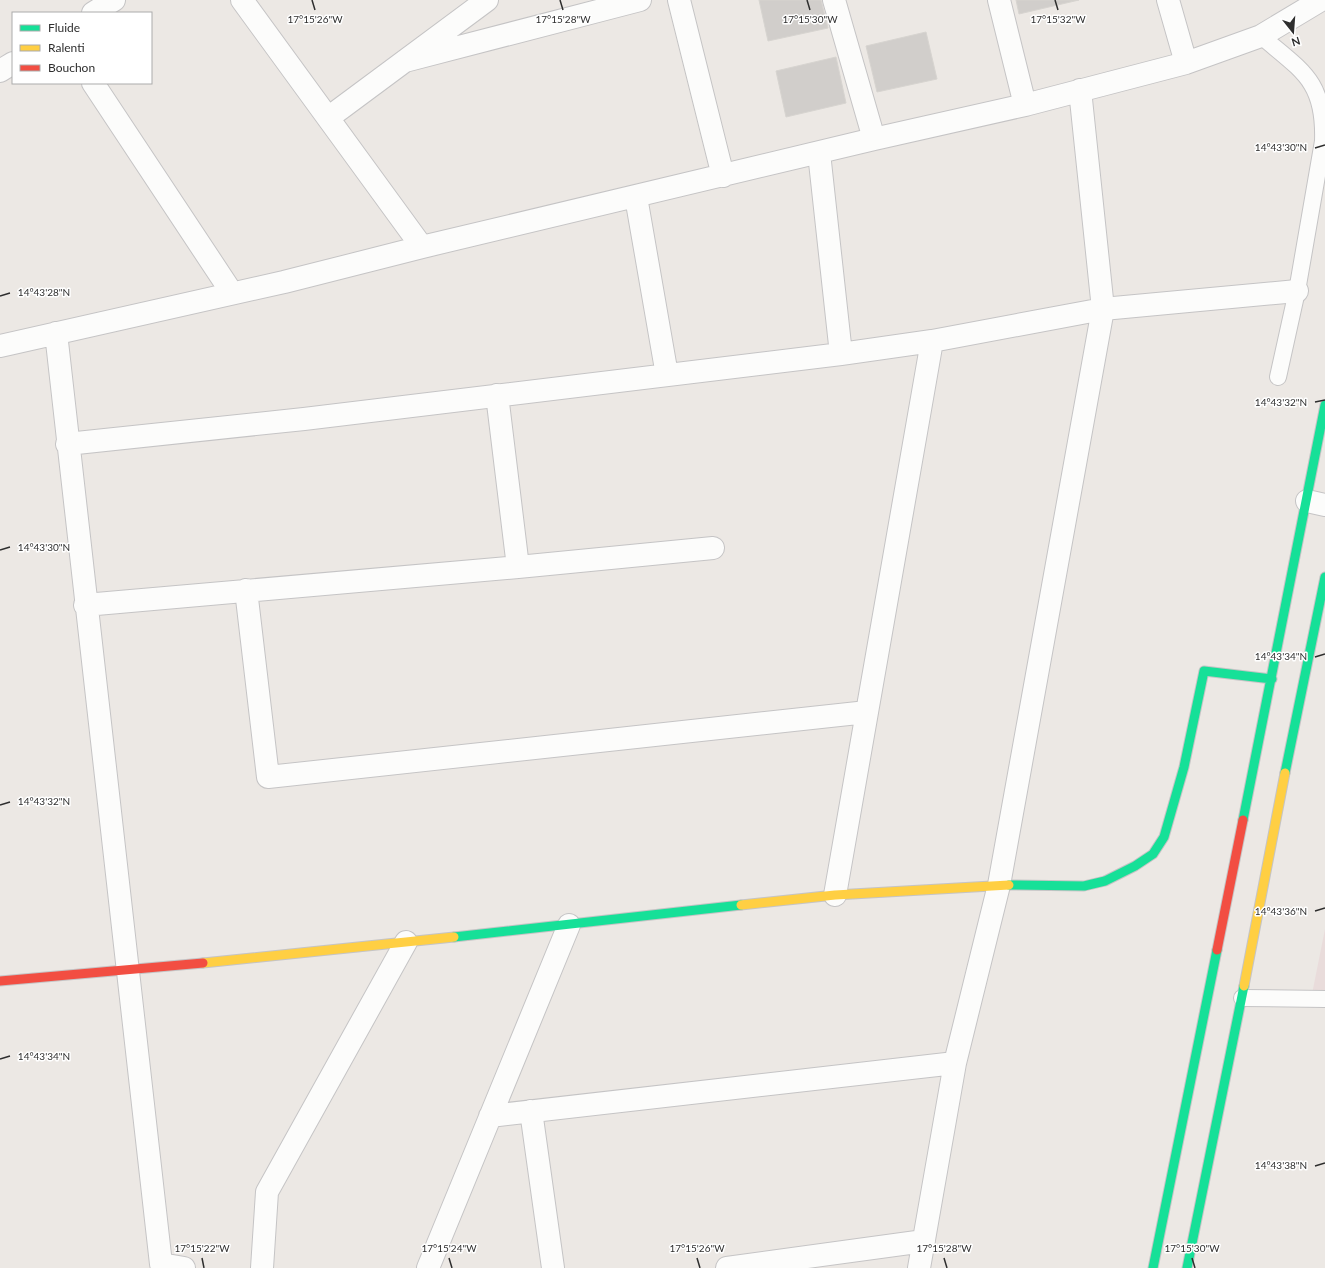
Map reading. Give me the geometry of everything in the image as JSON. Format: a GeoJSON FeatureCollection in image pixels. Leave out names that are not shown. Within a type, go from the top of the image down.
{"type":"FeatureCollection","features":[{"type":"Feature","properties":{"kind":"main road"},"geometry":{"type":"LineString","coordinates":[[1153,1268],[1272,679],[1316,503],[1325,405]]}},
{"type":"Feature","properties":{"kind":"main road"},"geometry":{"type":"LineString","coordinates":[[1187,1268],[1325,577]]}},
{"type":"Feature","properties":{"kind":"main road"},"geometry":{"type":"LineString","coordinates":[[0,981],[128,971],[569,925],[835,894],[999,885],[1084,886],[1105,881],[1135,866],[1153,854],[1164,837],[1184,767],[1204,671],[1272,679]]}},
{"type":"Feature","properties":{"kind":"street"},"geometry":{"type":"LineString","coordinates":[[82,0],[86,12]]}},
{"type":"Feature","properties":{"kind":"street"},"geometry":{"type":"LineString","coordinates":[[94,12],[114,0]]}},
{"type":"Feature","properties":{"kind":"street"},"geometry":{"type":"LineString","coordinates":[[242,0],[422,247]]}},
{"type":"Feature","properties":{"kind":"street"},"geometry":{"type":"LineString","coordinates":[[328,118],[487,0]]}},
{"type":"Feature","properties":{"kind":"street"},"geometry":{"type":"LineString","coordinates":[[406,61],[640,0]]}},
{"type":"Feature","properties":{"kind":"street"},"geometry":{"type":"LineString","coordinates":[[679,0],[723,176]]}},
{"type":"Feature","properties":{"kind":"street"},"geometry":{"type":"LineString","coordinates":[[834,0],[874,139]]}},
{"type":"Feature","properties":{"kind":"street"},"geometry":{"type":"LineString","coordinates":[[999,0],[1025,105]]}},
{"type":"Feature","properties":{"kind":"street"},"geometry":{"type":"LineString","coordinates":[[1168,0],[1186,63]]}},
{"type":"Feature","properties":{"kind":"street"},"geometry":{"type":"LineString","coordinates":[[0,346],[232,293],[874,139],[1025,105],[1186,63],[1261,36],[1321,0]]}},
{"type":"Feature","properties":{"kind":"street"},"geometry":{"type":"LineString","coordinates":[[0,71],[12,64]]}},
{"type":"Feature","properties":{"kind":"street"},"geometry":{"type":"LineString","coordinates":[[94,84],[232,293]]}},
{"type":"Feature","properties":{"kind":"street"},"geometry":{"type":"LineString","coordinates":[[919,1268],[955,1062],[999,885],[1103,309],[1080,90]]}},
{"type":"Feature","properties":{"kind":"street"},"geometry":{"type":"LineString","coordinates":[[819,153],[841,354]]}},
{"type":"Feature","properties":{"kind":"street"},"geometry":{"type":"LineString","coordinates":[[636,197],[666,375]]}},
{"type":"Feature","properties":{"kind":"street"},"geometry":{"type":"LineString","coordinates":[[67,444],[304,419],[841,354],[932,341],[1103,309],[1297,291]]}},
{"type":"Feature","properties":{"kind":"street"},"geometry":{"type":"LineString","coordinates":[[56,333],[85,605],[161,1264],[184,1268]]}},
{"type":"Feature","properties":{"kind":"street"},"geometry":{"type":"LineString","coordinates":[[835,894],[932,341]]}},
{"type":"Feature","properties":{"kind":"street"},"geometry":{"type":"LineString","coordinates":[[497,395],[518,567]]}},
{"type":"Feature","properties":{"kind":"street"},"geometry":{"type":"LineString","coordinates":[[85,605],[518,567],[714,548]]}},
{"type":"Feature","properties":{"kind":"street"},"geometry":{"type":"LineString","coordinates":[[246,590],[268,777],[867,712]]}},
{"type":"Feature","properties":{"kind":"street"},"geometry":{"type":"LineString","coordinates":[[428,1268],[569,925]]}},
{"type":"Feature","properties":{"kind":"street"},"geometry":{"type":"LineString","coordinates":[[262,1268],[267,1192],[406,942]]}},
{"type":"Feature","properties":{"kind":"street"},"geometry":{"type":"LineString","coordinates":[[490,1116],[955,1062]]}},
{"type":"Feature","properties":{"kind":"street"},"geometry":{"type":"LineString","coordinates":[[531,1111],[553,1268]]}},
{"type":"Feature","properties":{"kind":"street"},"geometry":{"type":"LineString","coordinates":[[727,1268],[924,1241]]}},
{"type":"Feature","properties":{"kind":"lane"},"geometry":{"type":"LineString","coordinates":[[1261,36],[1307,75],[1316,89],[1322,104],[1325,122],[1297,291],[1278,377]]}},
{"type":"Feature","properties":{"kind":"lane"},"geometry":{"type":"LineString","coordinates":[[1242,998],[1325,999]]}},
{"type":"Feature","properties":{"kind":"shaded area"},"geometry":{"type":"Polygon","coordinates":[[[1325,929],[1325,991],[1312,994],[1325,929]]]}},
{"type":"Feature","properties":{"kind":"building"},"geometry":{"type":"Polygon","coordinates":[[[759,0],[821,0],[828,28],[768,41],[759,0]]]}},
{"type":"Feature","properties":{"kind":"building"},"geometry":{"type":"Polygon","coordinates":[[[1016,0],[1079,0],[1019,14],[1016,0]]]}},
{"type":"Feature","properties":{"kind":"building"},"geometry":{"type":"Polygon","coordinates":[[[926,32],[937,79],[877,92],[866,46],[926,32]]]}},
{"type":"Feature","properties":{"kind":"building"},"geometry":{"type":"Polygon","coordinates":[[[836,57],[846,103],[786,117],[776,71],[836,57]]]}},
{"type":"Feature","properties":{"kind":"traffic: fast"},"geometry":{"type":"LineString","coordinates":[[1243,820],[1325,405]]}},
{"type":"Feature","properties":{"kind":"traffic: fast"},"geometry":{"type":"LineString","coordinates":[[1285,773],[1325,577]]}},
{"type":"Feature","properties":{"kind":"traffic: fast"},"geometry":{"type":"LineString","coordinates":[[1009,885],[1084,886],[1105,881],[1135,866],[1153,854],[1164,837],[1184,767],[1204,671],[1272,679]]}},
{"type":"Feature","properties":{"kind":"traffic: fast"},"geometry":{"type":"LineString","coordinates":[[454,937],[741,905]]}},
{"type":"Feature","properties":{"kind":"traffic: fast"},"geometry":{"type":"LineString","coordinates":[[1153,1268],[1217,950]]}},
{"type":"Feature","properties":{"kind":"traffic: fast"},"geometry":{"type":"LineString","coordinates":[[1187,1268],[1244,986]]}},
{"type":"Feature","properties":{"kind":"traffic: slow"},"geometry":{"type":"LineString","coordinates":[[1244,986],[1285,773]]}},
{"type":"Feature","properties":{"kind":"traffic: slow"},"geometry":{"type":"LineString","coordinates":[[741,905],[835,895],[1009,885]]}},
{"type":"Feature","properties":{"kind":"traffic: slow"},"geometry":{"type":"LineString","coordinates":[[203,963],[454,937]]}},
{"type":"Feature","properties":{"kind":"traffic: jam"},"geometry":{"type":"LineString","coordinates":[[1217,950],[1243,820]]}},
{"type":"Feature","properties":{"kind":"traffic: jam"},"geometry":{"type":"LineString","coordinates":[[0,981],[203,963]]}}]}
